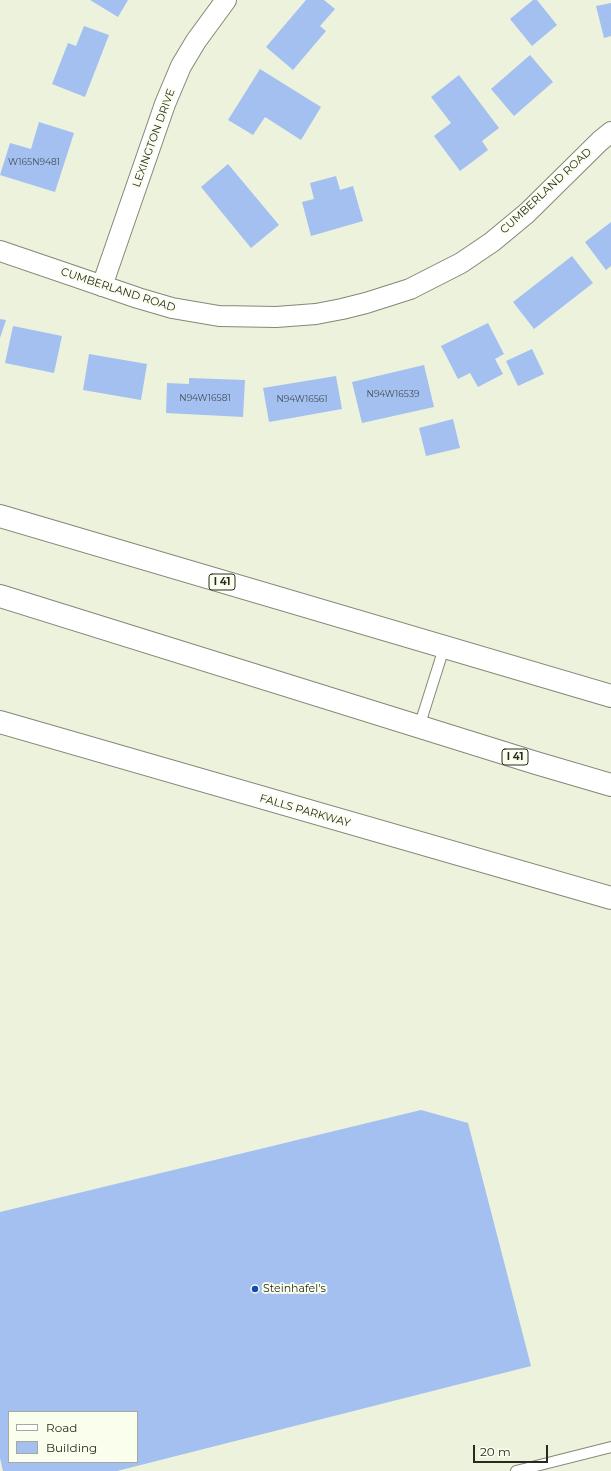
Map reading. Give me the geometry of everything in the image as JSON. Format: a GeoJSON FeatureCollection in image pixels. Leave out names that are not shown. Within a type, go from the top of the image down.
{"type":"FeatureCollection","features":[{"type":"Feature","properties":{"kind":"main road","name":"I 41"},"geometry":{"type":"LineString","coordinates":[[0,516],[611,696]]}},
{"type":"Feature","properties":{"kind":"main road","name":"I 41"},"geometry":{"type":"LineString","coordinates":[[0,596],[528,761],[611,785]]}},
{"type":"Feature","properties":{"kind":"main road","name":"FALLS PARKWAY"},"geometry":{"type":"LineString","coordinates":[[0,722],[611,898]]}},
{"type":"Feature","properties":{"kind":"street","name":"LEXINGTON DRIVE"},"geometry":{"type":"LineString","coordinates":[[102,286],[165,104],[181,66],[192,47],[226,0]]}},
{"type":"Feature","properties":{"kind":"street","name":"CUMBERLAND ROAD"},"geometry":{"type":"LineString","coordinates":[[0,251],[138,298],[172,308],[219,316],[276,317],[316,314],[366,303],[410,289],[461,263],[492,242],[527,213],[594,146],[611,132]]}},
{"type":"Feature","properties":{"kind":"lane"},"geometry":{"type":"LineString","coordinates":[[419,727],[444,648]]}},
{"type":"Feature","properties":{"kind":"lane"},"geometry":{"type":"LineString","coordinates":[[516,1471],[611,1447]]}},
{"type":"Feature","properties":{"kind":"building"},"geometry":{"type":"Polygon","coordinates":[[[90,0],[128,0],[118,17],[90,0]]]}},
{"type":"Feature","properties":{"kind":"building"},"geometry":{"type":"Polygon","coordinates":[[[306,0],[324,0],[335,9],[320,26],[326,31],[293,70],[266,47],[306,0]]]}},
{"type":"Feature","properties":{"kind":"building"},"geometry":{"type":"Polygon","coordinates":[[[533,0],[537,0],[557,25],[532,46],[510,19],[533,0]]]}},
{"type":"Feature","properties":{"kind":"building"},"geometry":{"type":"Polygon","coordinates":[[[611,3],[611,36],[604,38],[596,6],[611,3]]]}},
{"type":"Feature","properties":{"kind":"building"},"geometry":{"type":"Polygon","coordinates":[[[84,26],[109,35],[85,97],[52,84],[68,43],[76,46],[84,26]]]}},
{"type":"Feature","properties":{"kind":"building"},"geometry":{"type":"Polygon","coordinates":[[[530,55],[553,82],[514,116],[491,89],[530,55]]]}},
{"type":"Feature","properties":{"kind":"building"},"geometry":{"type":"Polygon","coordinates":[[[260,69],[321,107],[301,140],[265,117],[253,135],[228,120],[260,69]]]}},
{"type":"Feature","properties":{"kind":"building"},"geometry":{"type":"Polygon","coordinates":[[[459,75],[499,128],[482,141],[488,150],[460,171],[434,136],[451,123],[431,97],[459,75]]]}},
{"type":"Feature","properties":{"kind":"building"},"geometry":{"type":"Polygon","coordinates":[[[39,122],[74,133],[55,192],[0,175],[10,143],[31,149],[39,122]]]}},
{"type":"Feature","properties":{"kind":"building"},"geometry":{"type":"Polygon","coordinates":[[[228,164],[279,225],[251,248],[201,187],[228,164]]]}},
{"type":"Feature","properties":{"kind":"building"},"geometry":{"type":"Polygon","coordinates":[[[336,176],[340,190],[353,186],[363,221],[311,236],[302,202],[314,199],[310,183],[336,176]]]}},
{"type":"Feature","properties":{"kind":"building"},"geometry":{"type":"Polygon","coordinates":[[[611,222],[611,266],[606,270],[585,242],[611,222]]]}},
{"type":"Feature","properties":{"kind":"building"},"geometry":{"type":"Polygon","coordinates":[[[572,256],[593,283],[534,329],[513,302],[572,256]]]}},
{"type":"Feature","properties":{"kind":"building"},"geometry":{"type":"Polygon","coordinates":[[[0,319],[6,320],[0,338],[0,319]]]}},
{"type":"Feature","properties":{"kind":"building"},"geometry":{"type":"Polygon","coordinates":[[[488,323],[504,354],[495,359],[503,374],[478,387],[470,373],[458,379],[441,346],[488,323]]]}},
{"type":"Feature","properties":{"kind":"building"},"geometry":{"type":"Polygon","coordinates":[[[13,326],[62,336],[54,373],[5,363],[13,326]]]}},
{"type":"Feature","properties":{"kind":"building"},"geometry":{"type":"Polygon","coordinates":[[[532,349],[544,374],[518,386],[506,361],[532,349]]]}},
{"type":"Feature","properties":{"kind":"building"},"geometry":{"type":"Polygon","coordinates":[[[89,354],[147,364],[141,400],[83,390],[89,354]]]}},
{"type":"Feature","properties":{"kind":"building"},"geometry":{"type":"Polygon","coordinates":[[[424,365],[434,407],[362,423],[352,382],[424,365]]]}},
{"type":"Feature","properties":{"kind":"building"},"geometry":{"type":"Polygon","coordinates":[[[336,376],[342,409],[269,422],[263,388],[336,376]]]}},
{"type":"Feature","properties":{"kind":"building"},"geometry":{"type":"Polygon","coordinates":[[[189,378],[245,380],[243,417],[166,413],[167,383],[189,384],[189,378]]]}},
{"type":"Feature","properties":{"kind":"building"},"geometry":{"type":"Polygon","coordinates":[[[453,419],[460,448],[426,456],[419,428],[453,419]]]}},
{"type":"Feature","properties":{"kind":"building","name":"Steinhafel's"},"geometry":{"type":"Polygon","coordinates":[[[421,1110],[468,1123],[531,1366],[117,1471],[3,1471],[0,1458],[0,1212],[421,1110]]]}},
{"type":"Feature","properties":{"kind":"place","name":"Steinhafel's"},"geometry":{"type":"Point","coordinates":[255,1289]}}]}
